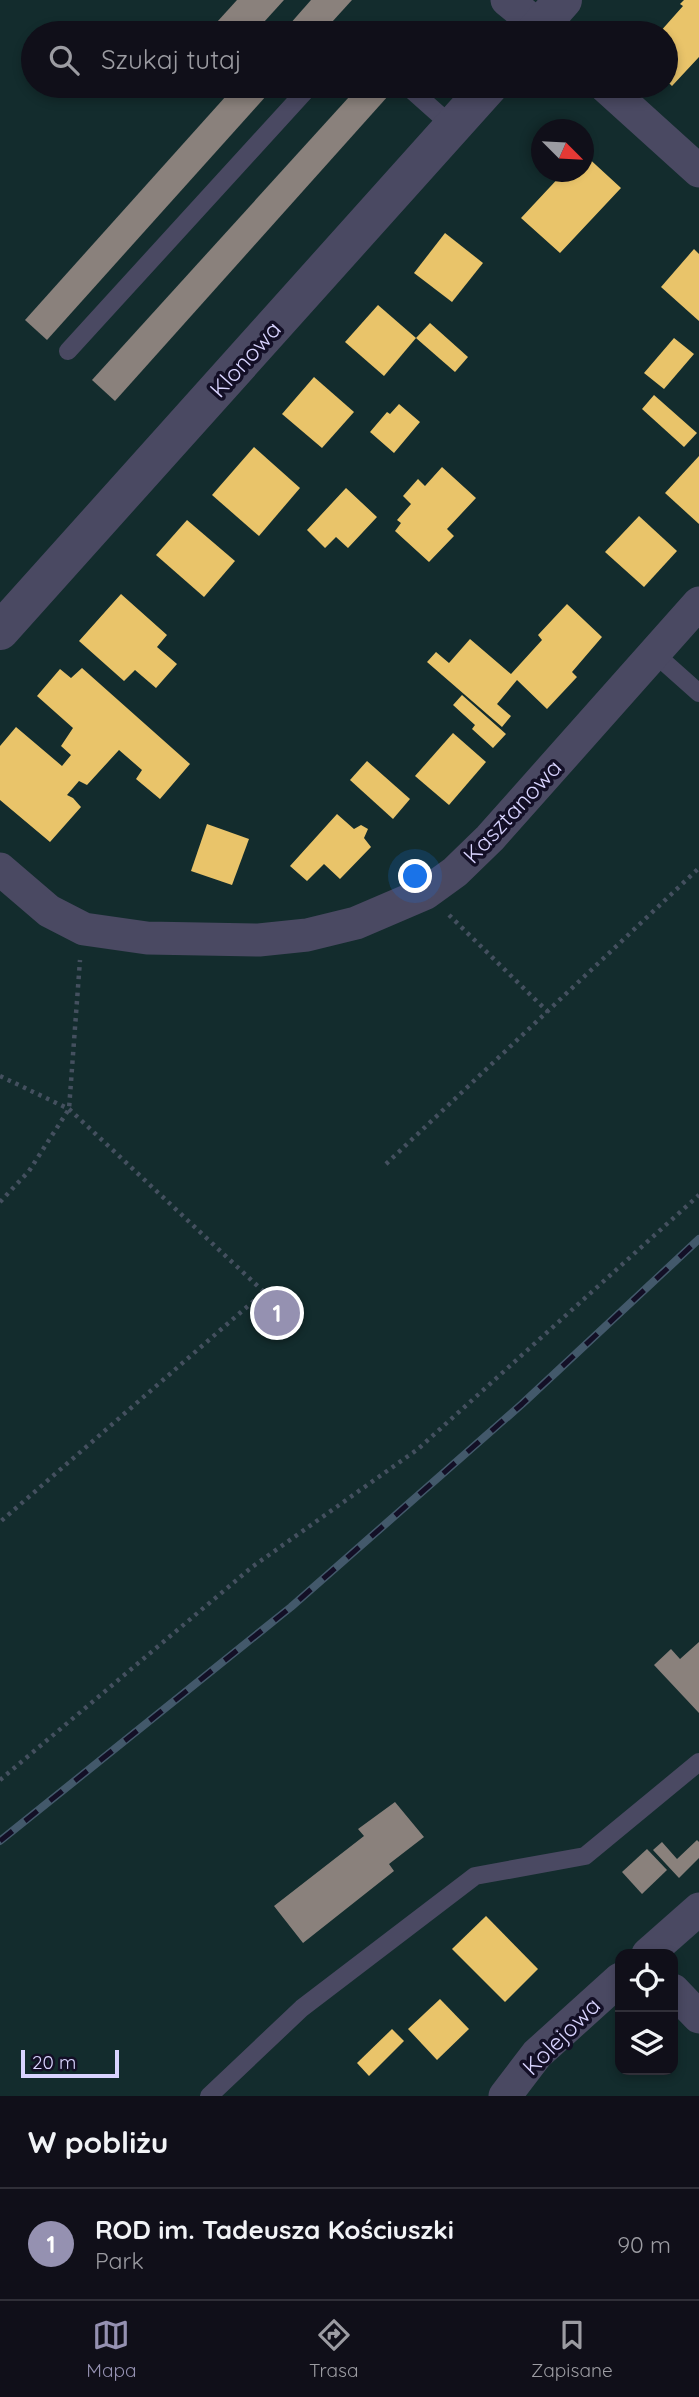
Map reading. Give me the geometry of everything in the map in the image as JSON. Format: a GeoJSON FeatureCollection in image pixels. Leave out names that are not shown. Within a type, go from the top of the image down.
{"type":"FeatureCollection","features":[{"type":"Feature","properties":{"kind":"street"},"geometry":{"type":"LineString","coordinates":[[507,0],[543,21]]}},
{"type":"Feature","properties":{"kind":"street","name":"Klonowa"},"geometry":{"type":"LineString","coordinates":[[0,631],[478,98]]}},
{"type":"Feature","properties":{"kind":"street"},"geometry":{"type":"LineString","coordinates":[[618,98],[699,171]]}},
{"type":"Feature","properties":{"kind":"street","name":"Kasztanowa"},"geometry":{"type":"LineString","coordinates":[[0,869],[49,911],[83,929],[148,938],[259,940],[307,935],[356,923],[426,893],[455,872],[490,838],[699,603]]}},
{"type":"Feature","properties":{"kind":"street"},"geometry":{"type":"LineString","coordinates":[[654,1949],[699,1909]]}},
{"type":"Feature","properties":{"kind":"street","name":"Kolejowa"},"geometry":{"type":"LineString","coordinates":[[505,2096],[537,2053],[615,1983]]}},
{"type":"Feature","properties":{"kind":"street"},"geometry":{"type":"LineString","coordinates":[[678,1995],[699,2017]]}},
{"type":"Feature","properties":{"kind":"lane"},"geometry":{"type":"LineString","coordinates":[[68,351],[299,98]]}},
{"type":"Feature","properties":{"kind":"lane"},"geometry":{"type":"LineString","coordinates":[[420,98],[453,127]]}},
{"type":"Feature","properties":{"kind":"lane"},"geometry":{"type":"LineString","coordinates":[[654,653],[699,693]]}},
{"type":"Feature","properties":{"kind":"lane"},"geometry":{"type":"LineString","coordinates":[[209,2096],[302,2008],[475,1876],[585,1856],[699,1762]]}},
{"type":"Feature","properties":{"kind":"path"},"geometry":{"type":"LineString","coordinates":[[386,1164],[699,868]]}},
{"type":"Feature","properties":{"kind":"path"},"geometry":{"type":"LineString","coordinates":[[426,893],[548,1012]]}},
{"type":"Feature","properties":{"kind":"path"},"geometry":{"type":"LineString","coordinates":[[0,1202],[29,1171],[68,1109],[82,948]]}},
{"type":"Feature","properties":{"kind":"path"},"geometry":{"type":"LineString","coordinates":[[0,1076],[68,1109],[264,1292],[0,1521]]}},
{"type":"Feature","properties":{"kind":"path"},"geometry":{"type":"LineString","coordinates":[[0,1780],[251,1567],[418,1449],[699,1195]]}},
{"type":"Feature","properties":{"kind":"green space"},"geometry":{"type":"Polygon","coordinates":[[[0,0],[699,0],[699,2096],[0,2096],[0,0]]]}},
{"type":"Feature","properties":{"kind":"building: Mieszkania"},"geometry":{"type":"Polygon","coordinates":[[[684,0],[699,0],[699,57],[678,80],[678,21],[670,21],[683,6],[680,4],[684,0]]]}},
{"type":"Feature","properties":{"kind":"building: Mieszkania"},"geometry":{"type":"Polygon","coordinates":[[[594,163],[621,188],[560,253],[521,218],[555,182],[594,182],[594,163]]]}},
{"type":"Feature","properties":{"kind":"building: Mieszkania"},"geometry":{"type":"Polygon","coordinates":[[[445,233],[483,263],[452,302],[414,273],[445,233]]]}},
{"type":"Feature","properties":{"kind":"building: Mieszkania"},"geometry":{"type":"Polygon","coordinates":[[[694,249],[699,254],[699,321],[661,287],[694,249]]]}},
{"type":"Feature","properties":{"kind":"building: Mieszkania"},"geometry":{"type":"Polygon","coordinates":[[[378,305],[416,338],[384,376],[345,342],[378,305]]]}},
{"type":"Feature","properties":{"kind":"building: Mieszkania"},"geometry":{"type":"Polygon","coordinates":[[[430,323],[468,357],[455,372],[416,338],[430,323]]]}},
{"type":"Feature","properties":{"kind":"building: Mieszkania"},"geometry":{"type":"Polygon","coordinates":[[[674,338],[694,354],[664,389],[644,373],[674,338]]]}},
{"type":"Feature","properties":{"kind":"building: Mieszkania"},"geometry":{"type":"Polygon","coordinates":[[[314,377],[354,412],[322,448],[282,414],[314,377]]]}},
{"type":"Feature","properties":{"kind":"building: Mieszkania"},"geometry":{"type":"Polygon","coordinates":[[[654,395],[697,433],[684,447],[642,409],[654,395]]]}},
{"type":"Feature","properties":{"kind":"building: Mieszkania"},"geometry":{"type":"Polygon","coordinates":[[[399,404],[420,422],[394,453],[370,432],[387,412],[390,414],[399,404]]]}},
{"type":"Feature","properties":{"kind":"building: Mieszkania"},"geometry":{"type":"Polygon","coordinates":[[[254,447],[300,488],[259,536],[212,495],[254,447]]]}},
{"type":"Feature","properties":{"kind":"building: Mieszkania"},"geometry":{"type":"Polygon","coordinates":[[[699,456],[699,524],[665,493],[699,456]]]}},
{"type":"Feature","properties":{"kind":"building: Mieszkania"},"geometry":{"type":"Polygon","coordinates":[[[442,467],[476,498],[447,529],[454,536],[429,562],[395,531],[401,523],[397,520],[411,504],[403,496],[418,479],[425,486],[442,467]]]}},
{"type":"Feature","properties":{"kind":"building: Mieszkania"},"geometry":{"type":"Polygon","coordinates":[[[346,488],[377,517],[348,548],[336,537],[325,548],[307,530],[346,488]]]}},
{"type":"Feature","properties":{"kind":"building: Mieszkania"},"geometry":{"type":"Polygon","coordinates":[[[639,516],[677,551],[644,587],[605,552],[639,516]]]}},
{"type":"Feature","properties":{"kind":"building: Mieszkania"},"geometry":{"type":"Polygon","coordinates":[[[187,520],[235,561],[204,597],[156,555],[187,520]]]}},
{"type":"Feature","properties":{"kind":"building: Mieszkania"},"geometry":{"type":"Polygon","coordinates":[[[121,594],[167,635],[157,647],[177,664],[156,688],[135,670],[124,681],[79,641],[121,594]]]}},
{"type":"Feature","properties":{"kind":"building: Mieszkania"},"geometry":{"type":"Polygon","coordinates":[[[567,604],[602,637],[572,672],[577,677],[547,709],[517,680],[497,704],[511,716],[502,727],[427,662],[436,652],[449,663],[470,639],[511,674],[542,640],[538,635],[567,604]]]}},
{"type":"Feature","properties":{"kind":"building: Mieszkania"},"geometry":{"type":"Polygon","coordinates":[[[82,668],[190,764],[160,799],[136,779],[142,770],[119,750],[87,785],[79,781],[67,795],[81,807],[50,842],[0,800],[0,746],[16,727],[62,766],[71,755],[61,746],[73,728],[37,696],[60,669],[71,678],[82,668]]]}},
{"type":"Feature","properties":{"kind":"building: Mieszkania"},"geometry":{"type":"Polygon","coordinates":[[[462,695],[506,734],[493,748],[472,729],[475,725],[453,705],[462,695]]]}},
{"type":"Feature","properties":{"kind":"building: Mieszkania"},"geometry":{"type":"Polygon","coordinates":[[[453,733],[486,762],[449,805],[415,776],[453,733]]]}},
{"type":"Feature","properties":{"kind":"building: Mieszkania"},"geometry":{"type":"Polygon","coordinates":[[[367,761],[410,799],[393,819],[350,780],[367,761]]]}},
{"type":"Feature","properties":{"kind":"building: Mieszkania"},"geometry":{"type":"Polygon","coordinates":[[[337,814],[354,829],[361,825],[368,829],[364,838],[371,847],[340,879],[324,864],[307,881],[290,866],[337,814]]]}},
{"type":"Feature","properties":{"kind":"building: Mieszkania"},"geometry":{"type":"Polygon","coordinates":[[[207,824],[249,839],[232,885],[191,871],[207,824]]]}},
{"type":"Feature","properties":{"kind":"building: Mieszkania"},"geometry":{"type":"Polygon","coordinates":[[[486,1916],[538,1969],[505,2002],[452,1949],[486,1916]]]}},
{"type":"Feature","properties":{"kind":"building: Mieszkania"},"geometry":{"type":"Polygon","coordinates":[[[440,1999],[469,2029],[437,2060],[408,2029],[440,1999]]]}},
{"type":"Feature","properties":{"kind":"building: Mieszkania"},"geometry":{"type":"Polygon","coordinates":[[[392,2029],[404,2041],[369,2076],[357,2063],[392,2029]]]}},
{"type":"Feature","properties":{"kind":"building: Przemysł"},"geometry":{"type":"Polygon","coordinates":[[[237,0],[284,0],[265,21],[218,21],[237,0]]]}},
{"type":"Feature","properties":{"kind":"building: Przemysł"},"geometry":{"type":"Polygon","coordinates":[[[311,0],[352,0],[333,21],[293,21],[311,0]]]}},
{"type":"Feature","properties":{"kind":"building: Przemysł"},"geometry":{"type":"Polygon","coordinates":[[[224,98],[264,98],[47,340],[25,320],[224,98]]]}},
{"type":"Feature","properties":{"kind":"building: Przemysł"},"geometry":{"type":"Polygon","coordinates":[[[348,98],[386,98],[115,401],[92,380],[348,98]]]}},
{"type":"Feature","properties":{"kind":"building: Przemysł"},"geometry":{"type":"Polygon","coordinates":[[[699,1642],[699,1713],[654,1665],[671,1649],[680,1659],[699,1642]]]}},
{"type":"Feature","properties":{"kind":"building: Przemysł"},"geometry":{"type":"Polygon","coordinates":[[[395,1802],[424,1837],[389,1864],[394,1871],[303,1943],[274,1906],[364,1836],[358,1829],[395,1802]]]}},
{"type":"Feature","properties":{"kind":"building: Przemysł"},"geometry":{"type":"Polygon","coordinates":[[[697,1840],[699,1858],[679,1878],[653,1850],[662,1842],[677,1859],[697,1840]]]}},
{"type":"Feature","properties":{"kind":"building: Przemysł"},"geometry":{"type":"Polygon","coordinates":[[[647,1849],[667,1870],[642,1894],[622,1872],[647,1849]]]}},
{"type":"Feature","properties":{"kind":"railway"},"geometry":{"type":"LineString","coordinates":[[0,1841],[291,1607],[522,1404],[699,1239]]}},
{"type":"Feature","properties":{"kind":"place","name":"ROD im. Tadeusza Kościuszki"},"geometry":{"type":"Point","coordinates":[277,1313]}}]}
